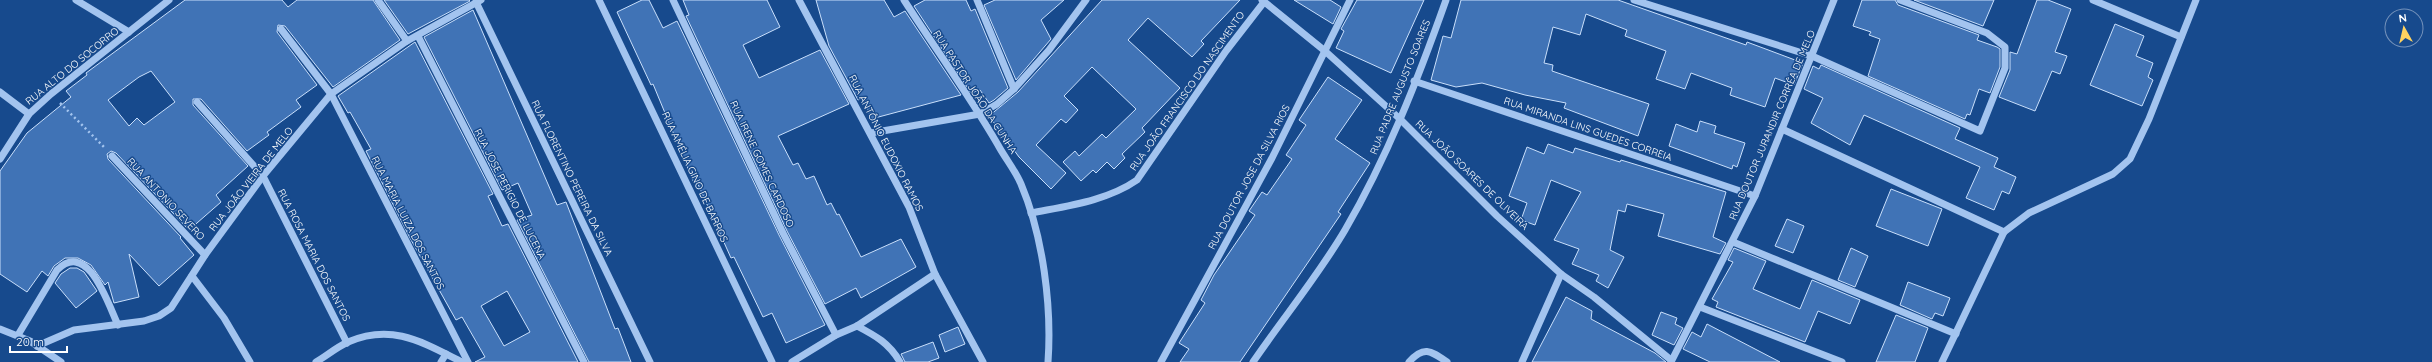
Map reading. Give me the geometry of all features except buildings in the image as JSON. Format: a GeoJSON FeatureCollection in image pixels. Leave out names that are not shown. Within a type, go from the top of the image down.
{"type":"FeatureCollection","features":[{"type":"Feature","properties":{"kind":"street"},"geometry":{"type":"LineString","coordinates":[[76,0],[129,32]]}},
{"type":"Feature","properties":{"kind":"street","name":"RUA ALTO DO SOCORRO"},"geometry":{"type":"LineString","coordinates":[[0,159],[29,114],[51,94],[169,0]]}},
{"type":"Feature","properties":{"kind":"street"},"geometry":{"type":"LineString","coordinates":[[378,0],[407,42]]}},
{"type":"Feature","properties":{"kind":"street","name":"RUA AMÉLIA GINO DE BARROS"},"geometry":{"type":"LineString","coordinates":[[600,0],[772,362]]}},
{"type":"Feature","properties":{"kind":"street","name":"RUA IRENE GOMES CARDOSO"},"geometry":{"type":"LineString","coordinates":[[673,0],[783,233],[836,335]]}},
{"type":"Feature","properties":{"kind":"street","name":"RUA ANTÔNIO EUDOXIO RAMOS"},"geometry":{"type":"LineString","coordinates":[[798,0],[871,133],[909,207],[935,274],[982,362]]}},
{"type":"Feature","properties":{"kind":"street","name":"RUA PASTOR JOÃO DA CUNHA"},"geometry":{"type":"LineString","coordinates":[[904,0],[980,114],[1017,176],[1031,213],[1049,319],[1048,362]]}},
{"type":"Feature","properties":{"kind":"street"},"geometry":{"type":"LineString","coordinates":[[977,0],[1014,89]]}},
{"type":"Feature","properties":{"kind":"street"},"geometry":{"type":"LineString","coordinates":[[871,133],[980,114],[997,104],[1014,89],[1049,50],[1086,0]]}},
{"type":"Feature","properties":{"kind":"street","name":"RUA DOUTOR JOSE DA SILVA RIOS"},"geometry":{"type":"LineString","coordinates":[[1161,362],[1272,158],[1350,0]]}},
{"type":"Feature","properties":{"kind":"street","name":"RUA PADRE AUGUSTO SOARES"},"geometry":{"type":"LineString","coordinates":[[1253,362],[1344,231],[1381,162],[1400,119],[1446,0]]}},
{"type":"Feature","properties":{"kind":"street"},"geometry":{"type":"LineString","coordinates":[[1634,0],[1812,56],[1980,131],[2005,68],[2005,47],[1987,33],[1900,0]]}},
{"type":"Feature","properties":{"kind":"street","name":"RUA DOUTOR JURANDIR CORRÊA DE MELO"},"geometry":{"type":"LineString","coordinates":[[1671,361],[1700,307],[1755,196],[1834,0]]}},
{"type":"Feature","properties":{"kind":"street"},"geometry":{"type":"LineString","coordinates":[[2093,0],[2181,37]]}},
{"type":"Feature","properties":{"kind":"street"},"geometry":{"type":"LineString","coordinates":[[1942,362],[2004,232],[2029,213],[2113,174],[2130,158],[2196,0]]}},
{"type":"Feature","properties":{"kind":"street","name":"RUA JOÃO VIEIRA DE MELO"},"geometry":{"type":"LineString","coordinates":[[36,346],[74,330],[118,325],[159,316],[171,308],[179,298],[205,255],[263,176],[331,94],[407,42],[479,1]]}},
{"type":"Feature","properties":{"kind":"street","name":"RUA FLORENTINO PEREIRA DA SILVA"},"geometry":{"type":"LineString","coordinates":[[479,1],[650,362]]}},
{"type":"Feature","properties":{"kind":"street","name":"RUA JOÃO SOARES DE OLIVEIRA"},"geometry":{"type":"LineString","coordinates":[[1263,1],[1325,51],[1400,119],[1497,216],[1561,274],[1594,297],[1671,361]]}},
{"type":"Feature","properties":{"kind":"street","name":"RUA JOÃO FRANCISCO DO NASCIMENTO"},"geometry":{"type":"LineString","coordinates":[[1031,213],[1087,201],[1125,188],[1137,180],[1263,1]]}},
{"type":"Feature","properties":{"kind":"street","name":"RUA MARIA LUIZA DOS SANTOS"},"geometry":{"type":"LineString","coordinates":[[281,29],[331,94],[468,362]]}},
{"type":"Feature","properties":{"kind":"street","name":"RUA JOSE PERIGIO DE LUCENA"},"geometry":{"type":"LineString","coordinates":[[418,36],[584,362]]}},
{"type":"Feature","properties":{"kind":"street","name":"RUA MIRANDA LINS GUEDES CORREIA"},"geometry":{"type":"LineString","coordinates":[[1414,81],[1755,196]]}},
{"type":"Feature","properties":{"kind":"street"},"geometry":{"type":"LineString","coordinates":[[0,92],[29,114]]}},
{"type":"Feature","properties":{"kind":"street","name":"RUA ROSA MARIA DOS SANTOS"},"geometry":{"type":"LineString","coordinates":[[197,102],[263,176],[347,343]]}},
{"type":"Feature","properties":{"kind":"street"},"geometry":{"type":"LineString","coordinates":[[1782,129],[2004,232]]}},
{"type":"Feature","properties":{"kind":"street","name":"RUA ANTONIO SEVERO"},"geometry":{"type":"LineString","coordinates":[[112,156],[205,255]]}},
{"type":"Feature","properties":{"kind":"street"},"geometry":{"type":"LineString","coordinates":[[1733,242],[1956,334]]}},
{"type":"Feature","properties":{"kind":"street"},"geometry":{"type":"LineString","coordinates":[[18,335],[63,264],[78,262],[84,264],[93,273],[118,325]]}},
{"type":"Feature","properties":{"kind":"street"},"geometry":{"type":"LineString","coordinates":[[792,362],[836,335],[857,326],[935,274]]}},
{"type":"Feature","properties":{"kind":"street"},"geometry":{"type":"LineString","coordinates":[[1522,362],[1561,274]]}},
{"type":"Feature","properties":{"kind":"street"},"geometry":{"type":"LineString","coordinates":[[192,276],[224,318],[250,362]]}},
{"type":"Feature","properties":{"kind":"street"},"geometry":{"type":"LineString","coordinates":[[1700,307],[1842,362]]}},
{"type":"Feature","properties":{"kind":"street"},"geometry":{"type":"LineString","coordinates":[[857,326],[882,339],[892,348],[900,362]]}},
{"type":"Feature","properties":{"kind":"street"},"geometry":{"type":"LineString","coordinates":[[0,329],[18,335],[61,362]]}},
{"type":"Feature","properties":{"kind":"street"},"geometry":{"type":"LineString","coordinates":[[316,362],[347,343],[381,334],[395,334],[409,337],[462,362]]}},
{"type":"Feature","properties":{"kind":"street"},"geometry":{"type":"LineString","coordinates":[[1409,362],[1416,355],[1424,351],[1430,352],[1447,362]]}},
{"type":"Feature","properties":{"kind":"street"},"geometry":{"type":"LineString","coordinates":[[440,362],[446,354]]}},
{"type":"Feature","properties":{"kind":"path"},"geometry":{"type":"LineString","coordinates":[[51,94],[112,156]]}}]}
